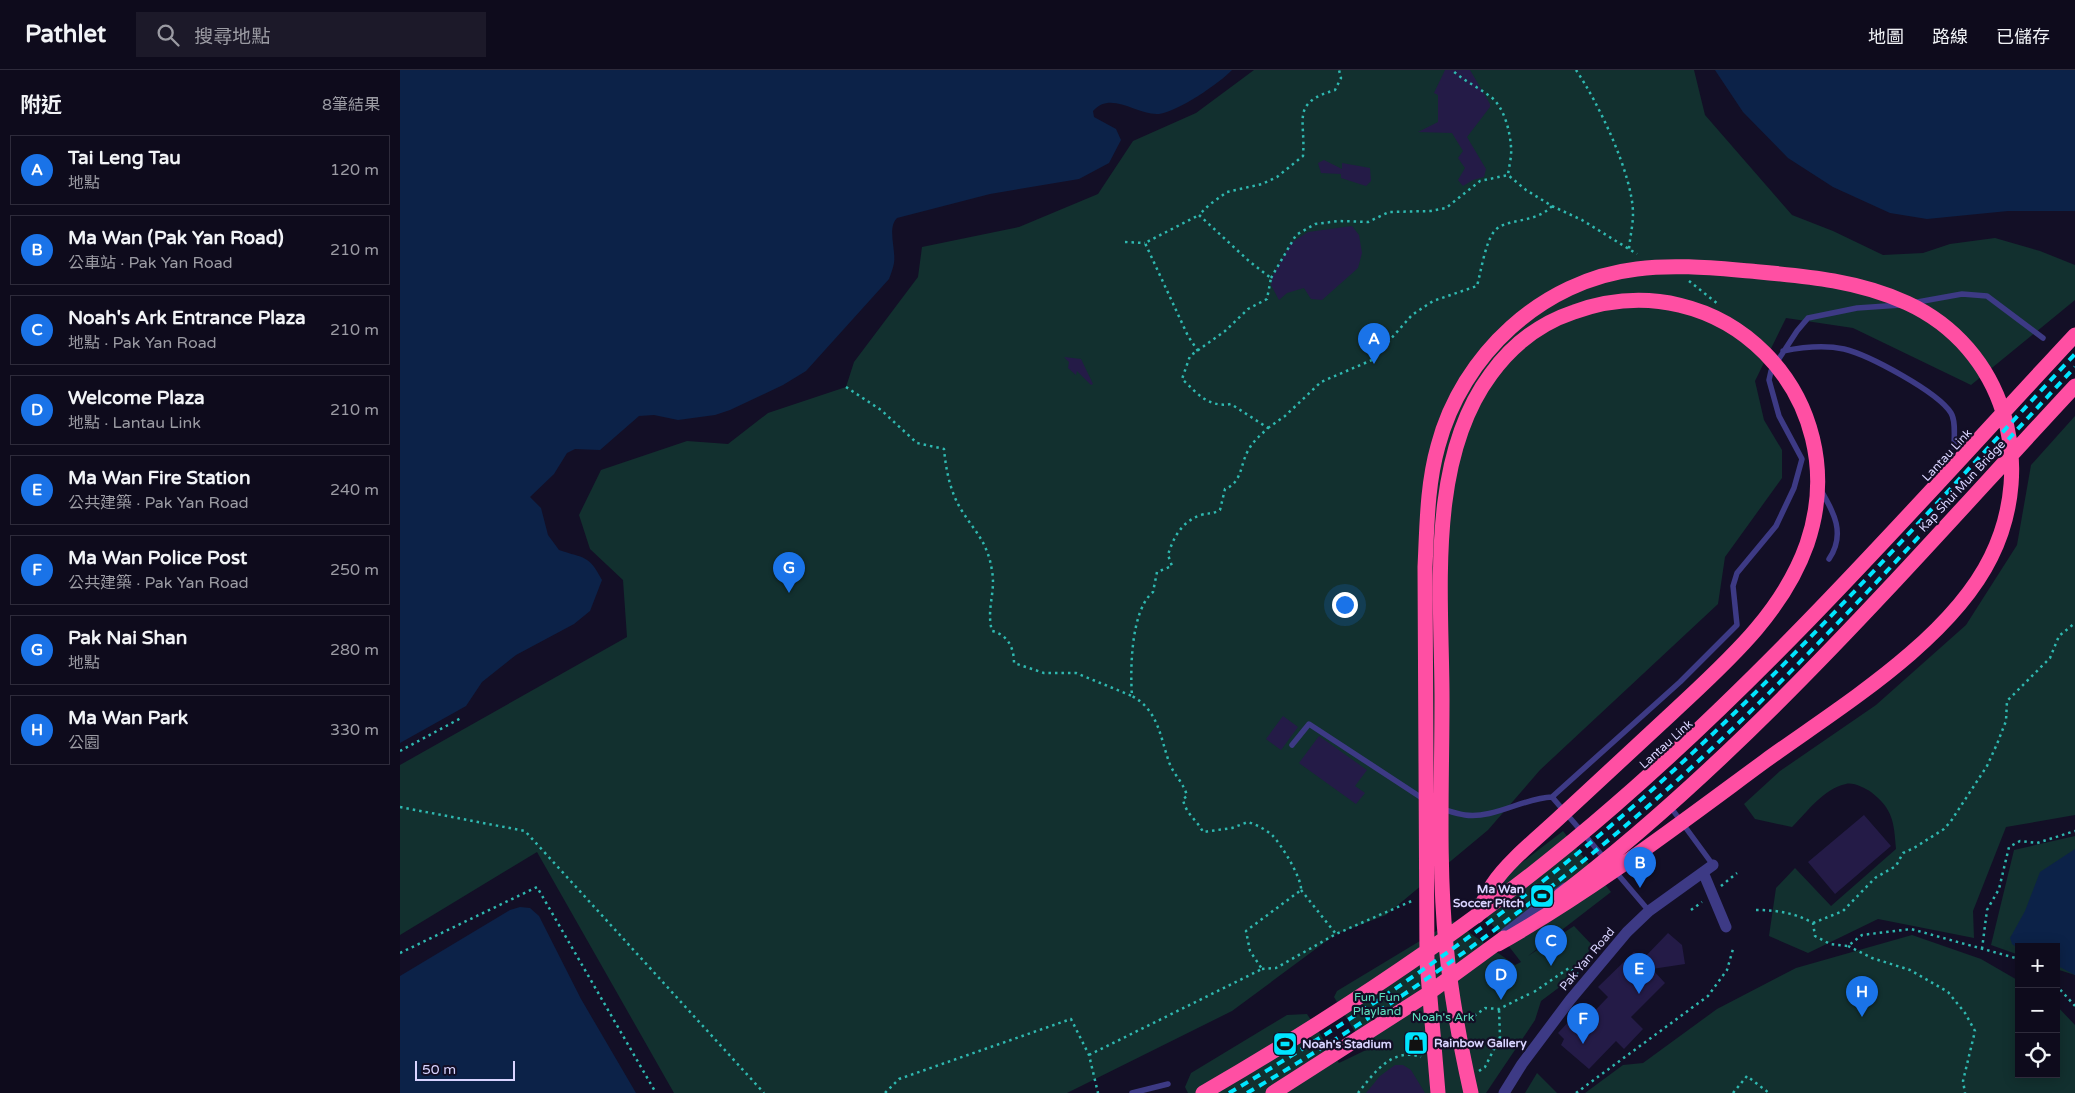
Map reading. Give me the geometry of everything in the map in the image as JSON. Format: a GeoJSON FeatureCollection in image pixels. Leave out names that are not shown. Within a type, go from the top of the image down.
{"type":"FeatureCollection","features":[{"type":"Feature","properties":{"kind":"highway"},"geometry":{"type":"LineString","coordinates":[[1273,1093],[1410,1006],[1498,944],[1548,915],[1647,848],[1875,680],[1919,644],[1959,605],[1983,571],[2002,532],[2011,493],[2012,461],[2009,434],[2001,405],[1990,381],[1975,357],[1957,337],[1938,321],[1910,304],[1876,290],[1839,281],[1700,267],[1638,268],[1609,274],[1581,283],[1547,300],[1510,327],[1481,358],[1460,390],[1445,424],[1434,462],[1428,511],[1425,566],[1426,953],[1430,1025],[1438,1093]]}},
{"type":"Feature","properties":{"kind":"highway"},"geometry":{"type":"LineString","coordinates":[[1471,1093],[1457,1030],[1444,913],[1442,570],[1448,479],[1460,435],[1472,404],[1490,374],[1510,352],[1532,333],[1557,318],[1602,303],[1620,300],[1661,301],[1698,310],[1722,320],[1742,333],[1774,362],[1791,384],[1803,408],[1810,428],[1818,466],[1816,505],[1806,547],[1793,575],[1760,626],[1728,660],[1531,844],[1493,882],[1477,916]]}},
{"type":"Feature","properties":{"kind":"highway","name":"Kap Shui Mun Bridge"},"geometry":{"type":"LineString","coordinates":[[1845,582],[2075,335]]}},
{"type":"Feature","properties":{"kind":"highway","name":"Kap Shui Mun Bridge"},"geometry":{"type":"LineString","coordinates":[[1498,944],[1577,882],[1700,776],[1763,717],[1871,605],[2075,386]]}},
{"type":"Feature","properties":{"kind":"highway","name":"Lantau Link"},"geometry":{"type":"LineString","coordinates":[[1203,1093],[1335,1014],[1477,916],[1605,814],[1676,751],[1739,692],[1845,582]]}},
{"type":"Feature","properties":{"kind":"street","name":"Lantau Link"},"geometry":{"type":"LineString","coordinates":[[1211,1093],[1337,1017],[1408,969],[1542,870],[1615,810],[1719,717],[2075,340]]}},
{"type":"Feature","properties":{"kind":"street"},"geometry":{"type":"LineString","coordinates":[[1266,1093],[1352,1040],[1424,992],[1560,891],[1633,832],[1761,714],[1816,658],[2075,381]]}},
{"type":"Feature","properties":{"kind":"street","name":"Pak Yan Road"},"geometry":{"type":"LineString","coordinates":[[1504,1093],[1522,1064],[1597,966],[1648,911],[1713,865]]}},
{"type":"Feature","properties":{"kind":"street"},"geometry":{"type":"LineString","coordinates":[[1703,872],[1726,927]]}},
{"type":"Feature","properties":{"kind":"lane"},"geometry":{"type":"LineString","coordinates":[[1829,559],[1837,539],[1838,524],[1832,508],[1802,459],[1779,416],[1769,380],[1770,371],[1808,318],[1857,308],[1889,306],[1962,294],[1987,296],[2043,338]]}},
{"type":"Feature","properties":{"kind":"lane"},"geometry":{"type":"LineString","coordinates":[[1783,351],[1809,347],[1844,349],[1873,360],[1941,401],[1953,415],[1954,447]]}},
{"type":"Feature","properties":{"kind":"lane"},"geometry":{"type":"LineString","coordinates":[[1292,745],[1309,724],[1437,808],[1466,815],[1489,813],[1540,797],[1552,796],[1680,682],[1736,625],[1733,586],[1737,573],[1776,526],[1794,488],[1802,459]]}},
{"type":"Feature","properties":{"kind":"lane"},"geometry":{"type":"LineString","coordinates":[[1552,796],[1648,911]]}},
{"type":"Feature","properties":{"kind":"lane"},"geometry":{"type":"LineString","coordinates":[[1672,809],[1713,865]]}},
{"type":"Feature","properties":{"kind":"lane"},"geometry":{"type":"LineString","coordinates":[[1132,1093],[1168,1084]]}},
{"type":"Feature","properties":{"kind":"path"},"geometry":{"type":"LineString","coordinates":[[1124,242],[1145,243],[1199,215],[1227,192],[1270,181],[1303,156],[1302,116],[1305,108],[1314,97],[1335,90],[1341,78],[1339,70]]}},
{"type":"Feature","properties":{"kind":"path"},"geometry":{"type":"LineString","coordinates":[[1452,70],[1465,82],[1492,97],[1500,107],[1507,125],[1512,148],[1508,175]]}},
{"type":"Feature","properties":{"kind":"path"},"geometry":{"type":"LineString","coordinates":[[1508,175],[1526,190],[1552,206],[1582,220],[1629,249],[1633,212],[1626,176],[1607,128],[1576,70]]}},
{"type":"Feature","properties":{"kind":"path"},"geometry":{"type":"LineString","coordinates":[[1268,428],[1231,404],[1221,406],[1204,400],[1182,379],[1190,356],[1225,331],[1248,309],[1266,299],[1271,278],[1296,234],[1314,224],[1339,221],[1368,222],[1389,212],[1430,211],[1446,208],[1480,181],[1508,175]]}},
{"type":"Feature","properties":{"kind":"path"},"geometry":{"type":"LineString","coordinates":[[1132,696],[1130,670],[1140,614],[1147,598],[1153,592],[1157,572],[1172,566],[1168,555],[1179,529],[1191,520],[1220,510],[1226,489],[1233,486],[1239,476],[1248,450],[1268,428],[1286,416],[1321,382],[1372,360],[1412,314],[1433,301],[1477,286],[1493,233],[1504,224],[1534,219],[1552,206]]}},
{"type":"Feature","properties":{"kind":"path"},"geometry":{"type":"LineString","coordinates":[[1199,215],[1250,262],[1271,278]]}},
{"type":"Feature","properties":{"kind":"path"},"geometry":{"type":"LineString","coordinates":[[1145,243],[1188,336],[1198,351]]}},
{"type":"Feature","properties":{"kind":"path"},"geometry":{"type":"LineString","coordinates":[[846,387],[881,410],[917,443],[944,449],[946,475],[961,509],[983,540],[993,572],[989,608],[992,631],[1001,634],[1014,650],[1014,663],[1044,673],[1076,673],[1144,702],[1156,718],[1169,762],[1185,789],[1187,796],[1183,799],[1184,808],[1199,823],[1203,832],[1232,828],[1248,822],[1274,836],[1301,883],[1301,890],[1336,934]]}},
{"type":"Feature","properties":{"kind":"path"},"geometry":{"type":"LineString","coordinates":[[1813,924],[1843,911],[1875,878],[1896,866],[1903,853],[1914,848],[1948,825],[1987,766],[2006,721],[2007,701],[2050,658],[2059,636],[2075,623]]}},
{"type":"Feature","properties":{"kind":"path"},"geometry":{"type":"LineString","coordinates":[[400,751],[461,718]]}},
{"type":"Feature","properties":{"kind":"path"},"geometry":{"type":"LineString","coordinates":[[400,807],[525,831],[764,1093]]}},
{"type":"Feature","properties":{"kind":"path"},"geometry":{"type":"LineString","coordinates":[[1982,949],[1987,910],[1999,889],[2009,847],[2020,841],[2037,843],[2075,832]]}},
{"type":"Feature","properties":{"kind":"path"},"geometry":{"type":"LineString","coordinates":[[400,953],[537,887],[656,1093]]}},
{"type":"Feature","properties":{"kind":"path"},"geometry":{"type":"LineString","coordinates":[[1262,969],[1250,951],[1246,930],[1301,890]]}},
{"type":"Feature","properties":{"kind":"path"},"geometry":{"type":"LineString","coordinates":[[1089,1055],[1262,969],[1276,968],[1336,934],[1410,900],[1420,899]]}},
{"type":"Feature","properties":{"kind":"path"},"geometry":{"type":"LineString","coordinates":[[1756,910],[1770,910],[1799,915],[1813,924],[1815,936],[1830,944],[1848,946],[1872,958],[1910,970],[1948,992],[1965,1013],[1975,1031],[1963,1081],[1965,1093]]}},
{"type":"Feature","properties":{"kind":"path"},"geometry":{"type":"LineString","coordinates":[[1848,946],[1862,935],[1911,929],[2015,958]]}},
{"type":"Feature","properties":{"kind":"path"},"geometry":{"type":"LineString","coordinates":[[1576,1093],[1708,996],[1727,970],[1733,949]]}},
{"type":"Feature","properties":{"kind":"path"},"geometry":{"type":"LineString","coordinates":[[1464,1023],[1485,1008],[1499,1008],[1533,992],[1569,968],[1578,974]]}},
{"type":"Feature","properties":{"kind":"path"},"geometry":{"type":"LineString","coordinates":[[2059,988],[2075,1006]]}},
{"type":"Feature","properties":{"kind":"path"},"geometry":{"type":"LineString","coordinates":[[1478,1072],[1485,1067],[1500,1037],[1499,1008]]}},
{"type":"Feature","properties":{"kind":"path"},"geometry":{"type":"LineString","coordinates":[[886,1093],[899,1079],[1071,1019],[1089,1055],[1098,1093]]}},
{"type":"Feature","properties":{"kind":"path"},"geometry":{"type":"LineString","coordinates":[[1358,1093],[1378,1068],[1386,1062],[1402,1055],[1412,1054],[1428,1060]]}},
{"type":"Feature","properties":{"kind":"path"},"geometry":{"type":"LineString","coordinates":[[1733,1093],[1747,1076],[1769,1093]]}},
{"type":"Feature","properties":{"kind":"green space"},"geometry":{"type":"Polygon","coordinates":[[[1254,70],[1694,70],[1705,115],[1792,215],[1833,231],[1883,255],[1923,253],[1950,244],[1995,238],[2040,251],[2075,265],[2075,300],[1971,385],[1853,328],[1786,318],[1755,381],[1764,420],[1782,450],[1782,478],[1725,557],[1718,604],[1540,770],[1488,830],[1386,915],[1336,934],[1232,1011],[1067,1093],[674,1093],[537,852],[400,935],[400,765],[627,637],[623,580],[590,549],[579,515],[601,470],[687,441],[728,444],[768,413],[846,387],[854,362],[918,277],[922,247],[1019,227],[1098,194],[1133,141],[1196,113],[1254,70]]]}},
{"type":"Feature","properties":{"kind":"green space"},"geometry":{"type":"Polygon","coordinates":[[[2075,416],[2075,815],[2006,827],[1973,911],[1974,938],[1878,919],[1808,953],[1769,936],[1776,888],[1795,868],[1831,906],[1896,849],[1893,824],[1888,810],[1878,798],[1866,789],[1852,784],[1838,786],[1830,790],[1809,808],[1792,827],[1755,819],[1744,804],[1780,771],[1876,705],[1966,625],[2017,545],[2031,465],[2075,416]]]}},
{"type":"Feature","properties":{"kind":"green space","name":"Noah's Ark"},"geometry":{"type":"Polygon","coordinates":[[[1563,831],[1611,892],[1528,956],[1574,926],[1593,946],[1561,986],[1541,1001],[1535,1020],[1486,1093],[1188,1093],[1185,1087],[1191,1073],[1287,1015],[1307,1014],[1339,1063],[1366,1050],[1334,997],[1337,991],[1453,921],[1515,965],[1521,962],[1473,900],[1563,831]]]}},
{"type":"Feature","properties":{"kind":"green space"},"geometry":{"type":"Polygon","coordinates":[[[2075,836],[2075,975],[2060,970],[2060,943],[2015,943],[2015,954],[1991,945],[2014,850],[2075,836]]]}},
{"type":"Feature","properties":{"kind":"green space"},"geometry":{"type":"Polygon","coordinates":[[[1912,935],[1981,959],[2015,979],[2015,1078],[2060,1078],[2060,1009],[2075,1025],[2075,1093],[1585,1093],[1623,1065],[1643,1063],[1717,1009],[1796,968],[1912,935]]]}},
{"type":"Feature","properties":{"kind":"green space"},"geometry":{"type":"Polygon","coordinates":[[[1537,1073],[1557,1093],[1525,1093],[1537,1073]]]}},
{"type":"Feature","properties":{"kind":"water"},"geometry":{"type":"Polygon","coordinates":[[[400,70],[1232,70],[1198,96],[1167,112],[1151,114],[1116,103],[1100,105],[1093,111],[1094,117],[1116,129],[1121,140],[1109,163],[1079,179],[990,194],[897,218],[894,222],[892,233],[894,263],[889,279],[806,371],[783,385],[715,415],[678,420],[654,415],[639,416],[600,450],[575,449],[567,453],[554,474],[530,497],[541,508],[548,535],[559,550],[589,561],[602,580],[590,611],[574,624],[516,655],[482,682],[466,706],[400,743],[400,70]]]}},
{"type":"Feature","properties":{"kind":"water"},"geometry":{"type":"Polygon","coordinates":[[[1715,70],[2075,70],[2075,211],[2008,211],[1927,219],[1890,213],[1833,187],[1788,158],[1743,112],[1715,70]]]}},
{"type":"Feature","properties":{"kind":"water"},"geometry":{"type":"Polygon","coordinates":[[[2075,849],[2075,975],[2060,967],[2060,943],[2015,943],[2015,946],[2012,944],[2010,938],[2025,911],[2040,872],[2075,849]]]}},
{"type":"Feature","properties":{"kind":"water"},"geometry":{"type":"Polygon","coordinates":[[[520,907],[530,908],[539,916],[581,999],[636,1093],[400,1093],[400,976],[510,910],[520,907]]]}},
{"type":"Feature","properties":{"kind":"building"},"geometry":{"type":"Polygon","coordinates":[[[1445,70],[1470,70],[1490,104],[1490,107],[1467,137],[1486,169],[1484,177],[1473,180],[1463,186],[1458,180],[1465,168],[1458,158],[1463,151],[1452,133],[1418,132],[1438,122],[1438,95],[1434,93],[1445,70]]]}},
{"type":"Feature","properties":{"kind":"building"},"geometry":{"type":"Polygon","coordinates":[[[1324,160],[1342,169],[1342,163],[1370,168],[1371,181],[1366,186],[1341,178],[1341,174],[1321,173],[1318,163],[1324,160]]]}},
{"type":"Feature","properties":{"kind":"building"},"geometry":{"type":"Polygon","coordinates":[[[1352,226],[1359,235],[1362,253],[1358,268],[1322,300],[1311,299],[1304,288],[1287,293],[1279,300],[1271,285],[1272,277],[1291,243],[1308,232],[1352,226]]]}},
{"type":"Feature","properties":{"kind":"building"},"geometry":{"type":"Polygon","coordinates":[[[1064,357],[1081,359],[1093,384],[1091,385],[1077,371],[1076,375],[1068,368],[1069,362],[1064,357]]]}},
{"type":"Feature","properties":{"kind":"building"},"geometry":{"type":"Polygon","coordinates":[[[1283,716],[1298,727],[1281,750],[1266,739],[1283,716]]]}},
{"type":"Feature","properties":{"kind":"building"},"geometry":{"type":"Polygon","coordinates":[[[1319,736],[1367,770],[1355,786],[1365,793],[1356,804],[1299,763],[1319,736]]]}},
{"type":"Feature","properties":{"kind":"building"},"geometry":{"type":"Polygon","coordinates":[[[1864,815],[1891,846],[1835,894],[1808,862],[1864,815]]]}},
{"type":"Feature","properties":{"kind":"building"},"geometry":{"type":"Polygon","coordinates":[[[1668,933],[1682,945],[1685,964],[1652,969],[1665,983],[1631,1017],[1643,1029],[1624,1049],[1616,1041],[1589,1069],[1561,1045],[1564,1039],[1558,1033],[1572,1018],[1577,1017],[1583,1023],[1608,997],[1598,987],[1634,952],[1642,960],[1668,933]]]}},
{"type":"Feature","properties":{"kind":"building"},"geometry":{"type":"Polygon","coordinates":[[[1395,1065],[1403,1065],[1411,1070],[1425,1093],[1366,1093],[1380,1076],[1395,1065]]]}},
{"type":"Feature","properties":{"kind":"railway"},"geometry":{"type":"LineString","coordinates":[[1229,1093],[1290,1057],[1409,980],[1523,896],[1633,806],[1737,711],[1836,611],[2075,354]]}},
{"type":"Feature","properties":{"kind":"railway"},"geometry":{"type":"LineString","coordinates":[[1247,1093],[1383,1009],[1449,963],[1576,867],[1637,816],[1697,762],[1796,666],[1877,582],[2075,367]]}},
{"type":"Feature","properties":{"kind":"place","name":"Tai Leng Tau"},"geometry":{"type":"Point","coordinates":[1374,364]}},
{"type":"Feature","properties":{"kind":"place","name":"Pak Nai Shan"},"geometry":{"type":"Point","coordinates":[789,593]}},
{"type":"Feature","properties":{"kind":"place","name":"Ma Wan (Pak Yan Road)"},"geometry":{"type":"Point","coordinates":[1640,888]}},
{"type":"Feature","properties":{"kind":"place","name":"Ma Wan Soccer Pitch"},"geometry":{"type":"Point","coordinates":[1542,896]}},
{"type":"Feature","properties":{"kind":"place","name":"Noah's Ark Entrance Plaza"},"geometry":{"type":"Point","coordinates":[1551,966]}},
{"type":"Feature","properties":{"kind":"place","name":"Ma Wan Fire Station"},"geometry":{"type":"Point","coordinates":[1639,994]}},
{"type":"Feature","properties":{"kind":"place","name":"Welcome Plaza"},"geometry":{"type":"Point","coordinates":[1501,1000]}},
{"type":"Feature","properties":{"kind":"place","name":"Ma Wan Park"},"geometry":{"type":"Point","coordinates":[1862,1017]}},
{"type":"Feature","properties":{"kind":"place","name":"Rainbow Gallery"},"geometry":{"type":"Point","coordinates":[1416,1043]}},
{"type":"Feature","properties":{"kind":"place","name":"Noah's Stadium"},"geometry":{"type":"Point","coordinates":[1285,1044]}},
{"type":"Feature","properties":{"kind":"place","name":"Ma Wan Police Post"},"geometry":{"type":"Point","coordinates":[1583,1044]}},
{"type":"Feature","properties":{"kind":"park label","name":"Fun Fun Playland"},"geometry":{"type":"Point","coordinates":[1377,1004]}}]}
